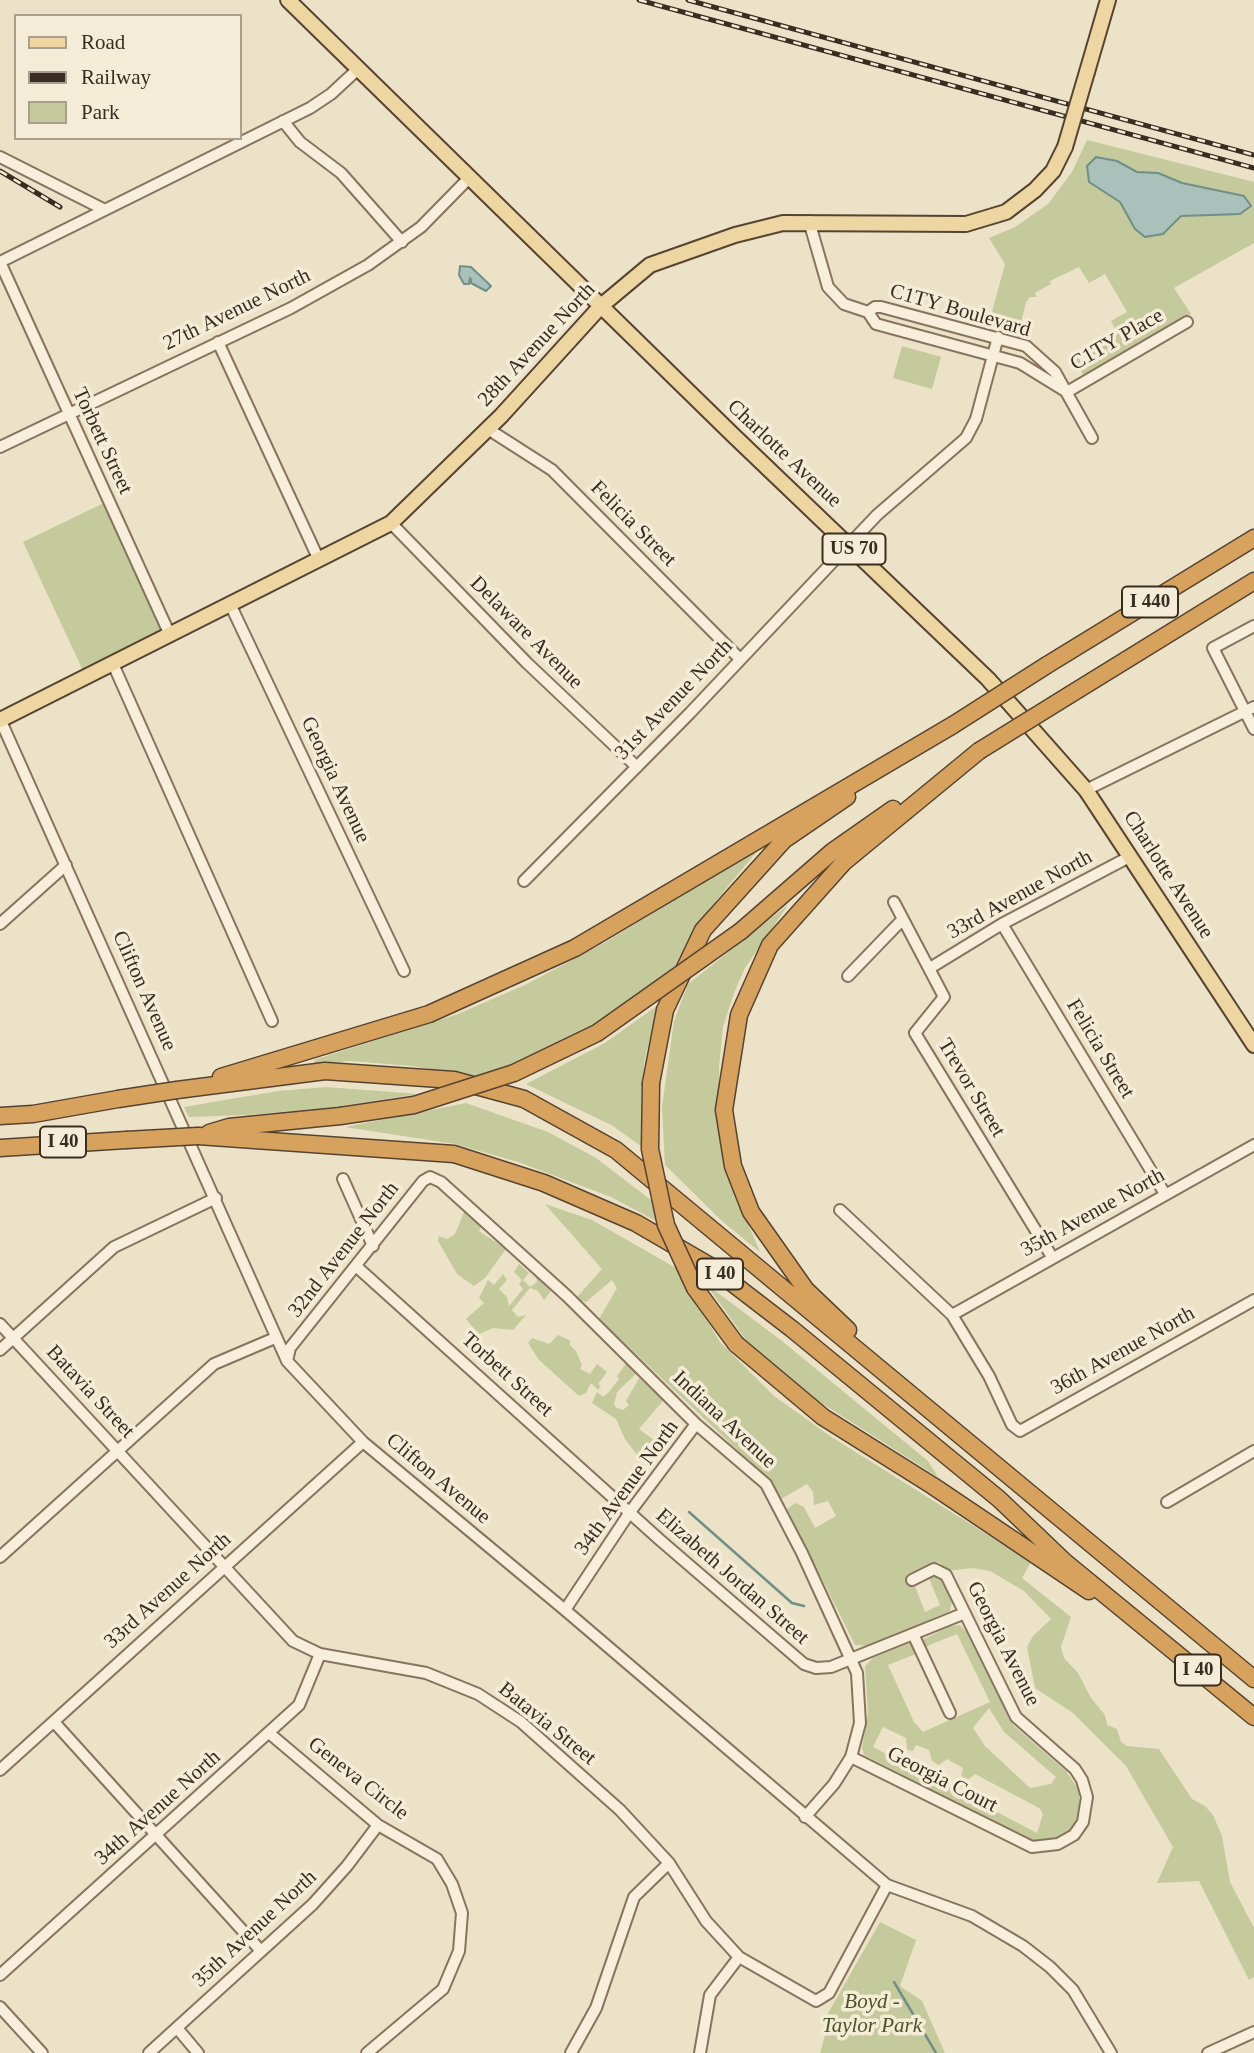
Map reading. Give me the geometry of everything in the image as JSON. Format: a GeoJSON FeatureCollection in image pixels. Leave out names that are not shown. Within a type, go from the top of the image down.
{"type":"FeatureCollection","features":[{"type":"Feature","properties":{"kind":"highway","name":"I 440"},"geometry":{"type":"LineString","coordinates":[[953,724],[1254,538]]}},
{"type":"Feature","properties":{"kind":"highway","name":"I 440"},"geometry":{"type":"LineString","coordinates":[[979,751],[1254,581]]}},
{"type":"Feature","properties":{"kind":"highway"},"geometry":{"type":"LineString","coordinates":[[953,724],[784,840],[704,930],[665,1010],[651,1083],[650,1149],[666,1225],[695,1288],[736,1344],[822,1418],[933,1486],[1058,1572],[1143,1623]]}},
{"type":"Feature","properties":{"kind":"highway"},"geometry":{"type":"LineString","coordinates":[[177,1090],[429,1014],[575,948],[953,724]]}},
{"type":"Feature","properties":{"kind":"highway"},"geometry":{"type":"LineString","coordinates":[[199,1136],[229,1127],[340,1116],[414,1105],[514,1073],[597,1033],[741,931],[833,851],[979,751]]}},
{"type":"Feature","properties":{"kind":"highway"},"geometry":{"type":"LineString","coordinates":[[941,1419],[806,1290],[766,1234],[751,1212],[733,1166],[724,1110],[739,1015],[769,945],[844,862],[979,751]]}},
{"type":"Feature","properties":{"kind":"highway","name":"I 40"},"geometry":{"type":"LineString","coordinates":[[0,1116],[33,1114],[177,1090],[325,1071],[454,1080],[524,1099],[616,1150],[1254,1679]]}},
{"type":"Feature","properties":{"kind":"highway","name":"I 40"},"geometry":{"type":"LineString","coordinates":[[0,1148],[199,1136],[454,1154],[544,1183],[636,1223],[710,1266],[792,1329],[999,1499],[1065,1562],[1143,1623],[1254,1717]]}},
{"type":"Feature","properties":{"kind":"main road","name":"Charlotte Avenue"},"geometry":{"type":"LineString","coordinates":[[288,0],[987,678],[1086,790],[1253,1042]]}},
{"type":"Feature","properties":{"kind":"main road","name":"28th Avenue North"},"geometry":{"type":"LineString","coordinates":[[0,720],[391,523],[488,429],[601,306],[650,265],[735,235],[783,223],[808,221],[966,224],[1006,212],[1035,190],[1054,171],[1065,147],[1108,0]]}},
{"type":"Feature","properties":{"kind":"street"},"geometry":{"type":"LineString","coordinates":[[0,262],[326,98],[358,69]]}},
{"type":"Feature","properties":{"kind":"street"},"geometry":{"type":"LineString","coordinates":[[282,121],[300,142],[341,173],[402,242]]}},
{"type":"Feature","properties":{"kind":"street"},"geometry":{"type":"LineString","coordinates":[[0,157],[103,209]]}},
{"type":"Feature","properties":{"kind":"street","name":"27th Avenue North"},"geometry":{"type":"LineString","coordinates":[[0,447],[218,342],[355,272],[402,242],[470,177]]}},
{"type":"Feature","properties":{"kind":"street","name":"C1TY Boulevard"},"geometry":{"type":"LineString","coordinates":[[808,221],[830,290],[844,304],[868,312],[876,324],[1028,366],[1067,392]]}},
{"type":"Feature","properties":{"kind":"street","name":"Torbett Street"},"geometry":{"type":"LineString","coordinates":[[0,262],[170,635]]}},
{"type":"Feature","properties":{"kind":"street","name":"C1TY Boulevard"},"geometry":{"type":"LineString","coordinates":[[868,312],[875,307],[881,307],[1021,344],[1055,372],[1092,438]]}},
{"type":"Feature","properties":{"kind":"street","name":"C1TY Place"},"geometry":{"type":"LineString","coordinates":[[1067,392],[1187,322]]}},
{"type":"Feature","properties":{"kind":"street","name":"31st Avenue North"},"geometry":{"type":"LineString","coordinates":[[524,881],[637,767],[877,515],[969,434],[998,337]]}},
{"type":"Feature","properties":{"kind":"street"},"geometry":{"type":"LineString","coordinates":[[218,342],[319,559]]}},
{"type":"Feature","properties":{"kind":"street","name":"Felicia Street"},"geometry":{"type":"LineString","coordinates":[[488,429],[552,470],[740,659]]}},
{"type":"Feature","properties":{"kind":"street","name":"Delaware Avenue"},"geometry":{"type":"LineString","coordinates":[[391,523],[527,663],[637,767]]}},
{"type":"Feature","properties":{"kind":"street","name":"Georgia Avenue"},"geometry":{"type":"LineString","coordinates":[[230,604],[404,971]]}},
{"type":"Feature","properties":{"kind":"street"},"geometry":{"type":"LineString","coordinates":[[1254,626],[1213,648],[1250,709],[1254,729]]}},
{"type":"Feature","properties":{"kind":"street"},"geometry":{"type":"LineString","coordinates":[[113,664],[272,1021]]}},
{"type":"Feature","properties":{"kind":"street"},"geometry":{"type":"LineString","coordinates":[[1086,790],[1250,709]]}},
{"type":"Feature","properties":{"kind":"street","name":"Clifton Avenue"},"geometry":{"type":"LineString","coordinates":[[0,720],[287,1361],[363,1442],[565,1610],[887,1885],[972,1916],[1023,1946],[1073,1990],[1111,2053]]}},
{"type":"Feature","properties":{"kind":"street","name":"33rd Avenue North"},"geometry":{"type":"LineString","coordinates":[[930,968],[1002,924],[1130,856]]}},
{"type":"Feature","properties":{"kind":"street"},"geometry":{"type":"LineString","coordinates":[[0,924],[66,865]]}},
{"type":"Feature","properties":{"kind":"street","name":"Trevor Street"},"geometry":{"type":"LineString","coordinates":[[894,902],[944,997],[915,1033],[1052,1257]]}},
{"type":"Feature","properties":{"kind":"street"},"geometry":{"type":"LineString","coordinates":[[848,976],[902,920]]}},
{"type":"Feature","properties":{"kind":"street","name":"Felicia Street"},"geometry":{"type":"LineString","coordinates":[[1002,924],[1165,1194]]}},
{"type":"Feature","properties":{"kind":"street","name":"35th Avenue North"},"geometry":{"type":"LineString","coordinates":[[952,1315],[1254,1145]]}},
{"type":"Feature","properties":{"kind":"street","name":"32nd Avenue North"},"geometry":{"type":"LineString","coordinates":[[287,1361],[290,1348],[358,1266],[423,1181],[430,1177],[441,1182]]}},
{"type":"Feature","properties":{"kind":"street"},"geometry":{"type":"LineString","coordinates":[[343,1179],[373,1246]]}},
{"type":"Feature","properties":{"kind":"street","name":"Indiana Avenue"},"geometry":{"type":"LineString","coordinates":[[441,1182],[567,1296],[696,1424],[766,1484],[858,1673],[861,1706],[851,1757]]}},
{"type":"Feature","properties":{"kind":"street"},"geometry":{"type":"LineString","coordinates":[[0,1350],[114,1247],[216,1198]]}},
{"type":"Feature","properties":{"kind":"street"},"geometry":{"type":"LineString","coordinates":[[841,1210],[952,1315]]}},
{"type":"Feature","properties":{"kind":"street","name":"Torbett Street"},"geometry":{"type":"LineString","coordinates":[[358,1266],[630,1512]]}},
{"type":"Feature","properties":{"kind":"street","name":"36th Avenue North"},"geometry":{"type":"LineString","coordinates":[[952,1315],[989,1376],[1012,1425],[1020,1431],[1254,1300]]}},
{"type":"Feature","properties":{"kind":"street","name":"Batavia Street"},"geometry":{"type":"LineString","coordinates":[[0,1324],[293,1641],[320,1654],[426,1673],[478,1694],[521,1722],[620,1810],[669,1863],[706,1921],[740,1957],[816,2001],[829,1993],[887,1885]]}},
{"type":"Feature","properties":{"kind":"street","name":"32nd Avenue North"},"geometry":{"type":"LineString","coordinates":[[0,1558],[214,1364],[275,1338]]}},
{"type":"Feature","properties":{"kind":"street","name":"34th Avenue North"},"geometry":{"type":"LineString","coordinates":[[565,1610],[630,1512],[696,1424]]}},
{"type":"Feature","properties":{"kind":"street","name":"33rd Avenue North"},"geometry":{"type":"LineString","coordinates":[[0,1770],[363,1442]]}},
{"type":"Feature","properties":{"kind":"street"},"geometry":{"type":"LineString","coordinates":[[1167,1502],[1254,1451]]}},
{"type":"Feature","properties":{"kind":"street","name":"Elizabeth Jordan Street"},"geometry":{"type":"LineString","coordinates":[[630,1512],[801,1662],[823,1668],[965,1613]]}},
{"type":"Feature","properties":{"kind":"street","name":"Georgia Avenue"},"geometry":{"type":"LineString","coordinates":[[912,1580],[930,1570],[940,1569],[946,1574],[1019,1721],[1075,1769],[1082,1780],[1087,1801],[1082,1825]]}},
{"type":"Feature","properties":{"kind":"street"},"geometry":{"type":"LineString","coordinates":[[913,1634],[950,1713]]}},
{"type":"Feature","properties":{"kind":"street","name":"34th Avenue North"},"geometry":{"type":"LineString","coordinates":[[0,1975],[158,1836],[299,1705],[320,1654]]}},
{"type":"Feature","properties":{"kind":"street"},"geometry":{"type":"LineString","coordinates":[[54,1722],[261,1951]]}},
{"type":"Feature","properties":{"kind":"street","name":"Geneva Circle"},"geometry":{"type":"LineString","coordinates":[[269,1733],[378,1825],[437,1859],[452,1884],[462,1913],[459,1951],[443,1989],[367,2053]]}},
{"type":"Feature","properties":{"kind":"street"},"geometry":{"type":"LineString","coordinates":[[805,1817],[834,1784],[851,1757]]}},
{"type":"Feature","properties":{"kind":"street","name":"Georgia Court"},"geometry":{"type":"LineString","coordinates":[[851,1757],[1032,1847],[1058,1844],[1074,1835],[1082,1825]]}},
{"type":"Feature","properties":{"kind":"street","name":"35th Avenue North"},"geometry":{"type":"LineString","coordinates":[[149,2053],[313,1904],[347,1867],[378,1825]]}},
{"type":"Feature","properties":{"kind":"street"},"geometry":{"type":"LineString","coordinates":[[571,2053],[596,2008],[634,1897],[669,1863]]}},
{"type":"Feature","properties":{"kind":"street"},"geometry":{"type":"LineString","coordinates":[[700,2053],[710,1995],[740,1957]]}},
{"type":"Feature","properties":{"kind":"street"},"geometry":{"type":"LineString","coordinates":[[0,2007],[42,2053]]}},
{"type":"Feature","properties":{"kind":"street"},"geometry":{"type":"LineString","coordinates":[[177,2028],[198,2053]]}},
{"type":"Feature","properties":{"kind":"street"},"geometry":{"type":"LineString","coordinates":[[1208,2053],[1254,2032]]}},
{"type":"Feature","properties":{"kind":"green space"},"geometry":{"type":"Polygon","coordinates":[[[1087,140],[1254,182],[1254,243],[1174,288],[1191,314],[1084,376],[1074,360],[1118,334],[1111,321],[1127,312],[1105,274],[1089,283],[1079,267],[1050,281],[1051,284],[1035,293],[1037,297],[1030,297],[1026,302],[1019,331],[989,323],[1005,264],[989,238],[1015,227],[1048,204],[1072,172],[1087,140]]]}},
{"type":"Feature","properties":{"kind":"green space"},"geometry":{"type":"Polygon","coordinates":[[[902,346],[941,357],[932,389],[893,378],[902,346]]]}},
{"type":"Feature","properties":{"kind":"green space"},"geometry":{"type":"Polygon","coordinates":[[[108,501],[170,635],[86,677],[23,542],[108,501]]]}},
{"type":"Feature","properties":{"kind":"green space"},"geometry":{"type":"Polygon","coordinates":[[[759,849],[710,908],[676,967],[594,1025],[529,1060],[481,1078],[412,1066],[350,1061],[315,1064],[314,1060],[458,1014],[527,984],[604,943],[759,849]]]}},
{"type":"Feature","properties":{"kind":"green space"},"geometry":{"type":"Polygon","coordinates":[[[788,905],[745,968],[734,993],[723,1027],[719,1067],[721,1140],[735,1193],[760,1252],[723,1222],[665,1165],[662,1107],[674,1021],[688,984],[788,905]]]}},
{"type":"Feature","properties":{"kind":"green space"},"geometry":{"type":"Polygon","coordinates":[[[658,1005],[645,1058],[641,1093],[642,1147],[613,1126],[526,1084],[605,1043],[658,1005]]]}},
{"type":"Feature","properties":{"kind":"green space"},"geometry":{"type":"Polygon","coordinates":[[[326,1087],[418,1094],[327,1108],[249,1115],[189,1117],[184,1107],[278,1091],[326,1087]]]}},
{"type":"Feature","properties":{"kind":"green space"},"geometry":{"type":"Polygon","coordinates":[[[466,1103],[548,1132],[596,1158],[651,1200],[658,1222],[611,1197],[518,1162],[455,1144],[345,1127],[466,1103]]]}},
{"type":"Feature","properties":{"kind":"green space"},"geometry":{"type":"Polygon","coordinates":[[[545,1204],[592,1220],[676,1268],[720,1342],[774,1396],[830,1436],[1031,1562],[1022,1578],[1071,1617],[1061,1647],[1064,1658],[1078,1673],[1091,1698],[1105,1715],[1107,1725],[1117,1729],[1121,1742],[1127,1746],[1159,1749],[1192,1799],[1205,1806],[1213,1815],[1222,1836],[1230,1882],[1254,1928],[1254,1977],[1249,1980],[1199,1881],[1157,1883],[1173,1847],[1126,1766],[1073,1713],[1035,1688],[1027,1647],[1033,1636],[1051,1619],[1024,1591],[990,1571],[973,1568],[946,1571],[940,1563],[933,1562],[906,1575],[915,1586],[925,1612],[940,1605],[928,1576],[931,1573],[940,1575],[952,1601],[950,1611],[869,1646],[855,1645],[787,1509],[795,1503],[804,1507],[815,1528],[836,1516],[828,1501],[814,1505],[813,1492],[807,1484],[781,1499],[767,1478],[599,1319],[617,1288],[612,1280],[586,1302],[579,1300],[578,1296],[602,1269],[545,1204]]]}},
{"type":"Feature","properties":{"kind":"green space"},"geometry":{"type":"Polygon","coordinates":[[[465,1210],[481,1227],[479,1231],[506,1249],[485,1278],[474,1286],[457,1274],[438,1241],[439,1236],[447,1239],[455,1234],[465,1210]]]}},
{"type":"Feature","properties":{"kind":"green space"},"geometry":{"type":"Polygon","coordinates":[[[519,1264],[529,1273],[523,1280],[530,1287],[537,1282],[536,1277],[551,1291],[544,1300],[538,1291],[530,1288],[512,1310],[518,1317],[526,1315],[513,1330],[493,1328],[479,1334],[466,1319],[484,1303],[479,1298],[488,1280],[494,1285],[503,1274],[507,1280],[499,1289],[507,1297],[509,1306],[523,1289],[519,1284],[522,1280],[514,1272],[519,1264]]]}},
{"type":"Feature","properties":{"kind":"green space"},"geometry":{"type":"Polygon","coordinates":[[[706,1284],[782,1341],[928,1461],[938,1477],[804,1392],[746,1340],[706,1284]]]}},
{"type":"Feature","properties":{"kind":"green space"},"geometry":{"type":"Polygon","coordinates":[[[558,1335],[571,1341],[569,1344],[576,1351],[582,1365],[580,1369],[590,1374],[597,1364],[607,1372],[598,1384],[601,1386],[598,1390],[591,1383],[586,1393],[579,1396],[539,1360],[528,1343],[532,1338],[549,1344],[558,1335]]]}},
{"type":"Feature","properties":{"kind":"green space"},"geometry":{"type":"Polygon","coordinates":[[[627,1362],[638,1372],[617,1392],[614,1405],[617,1408],[623,1410],[629,1405],[626,1401],[639,1378],[651,1389],[656,1383],[668,1395],[639,1429],[666,1449],[659,1458],[656,1454],[652,1459],[637,1455],[625,1439],[616,1419],[592,1403],[597,1392],[603,1397],[609,1392],[627,1362]]]}},
{"type":"Feature","properties":{"kind":"green space"},"geometry":{"type":"Polygon","coordinates":[[[960,1625],[967,1632],[1013,1725],[1066,1771],[1079,1790],[1079,1813],[1072,1827],[1060,1837],[1036,1841],[1023,1837],[864,1755],[862,1748],[868,1714],[865,1666],[873,1658],[910,1643],[916,1654],[888,1665],[914,1722],[923,1732],[990,1702],[957,1634],[925,1647],[922,1640],[950,1626],[960,1625]],[[989,1708],[973,1728],[985,1746],[1030,1788],[1051,1784],[1056,1777],[1004,1732],[989,1708]],[[883,1727],[873,1747],[1037,1833],[1043,1814],[1039,1808],[975,1774],[969,1779],[961,1776],[963,1768],[947,1759],[939,1765],[932,1761],[929,1750],[916,1745],[913,1751],[907,1750],[906,1738],[883,1727]]]}},
{"type":"Feature","properties":{"kind":"green space","name":"Boyd - Taylor Park"},"geometry":{"type":"Polygon","coordinates":[[[880,1922],[916,1940],[900,1986],[922,2001],[945,2053],[820,2053],[828,2025],[823,2022],[880,1922]]]}},
{"type":"Feature","properties":{"kind":"water"},"geometry":{"type":"Polygon","coordinates":[[[1096,157],[1117,161],[1137,172],[1158,173],[1182,183],[1244,196],[1251,206],[1240,214],[1181,216],[1163,234],[1145,237],[1135,229],[1120,202],[1089,182],[1087,166],[1096,157]]]}},
{"type":"Feature","properties":{"kind":"water"},"geometry":{"type":"Polygon","coordinates":[[[460,266],[471,267],[491,286],[486,291],[471,283],[470,278],[469,284],[464,284],[459,275],[460,266]]]}},
{"type":"Feature","properties":{"kind":"waterway"},"geometry":{"type":"LineString","coordinates":[[689,1512],[792,1603],[804,1606]]}},
{"type":"Feature","properties":{"kind":"waterway"},"geometry":{"type":"LineString","coordinates":[[894,1982],[936,2053]]}},
{"type":"Feature","properties":{"kind":"railway"},"geometry":{"type":"LineString","coordinates":[[639,0],[1254,168]]}},
{"type":"Feature","properties":{"kind":"railway"},"geometry":{"type":"LineString","coordinates":[[688,0],[1254,155]]}},
{"type":"Feature","properties":{"kind":"railway"},"geometry":{"type":"LineString","coordinates":[[0,171],[60,207]]}}]}
